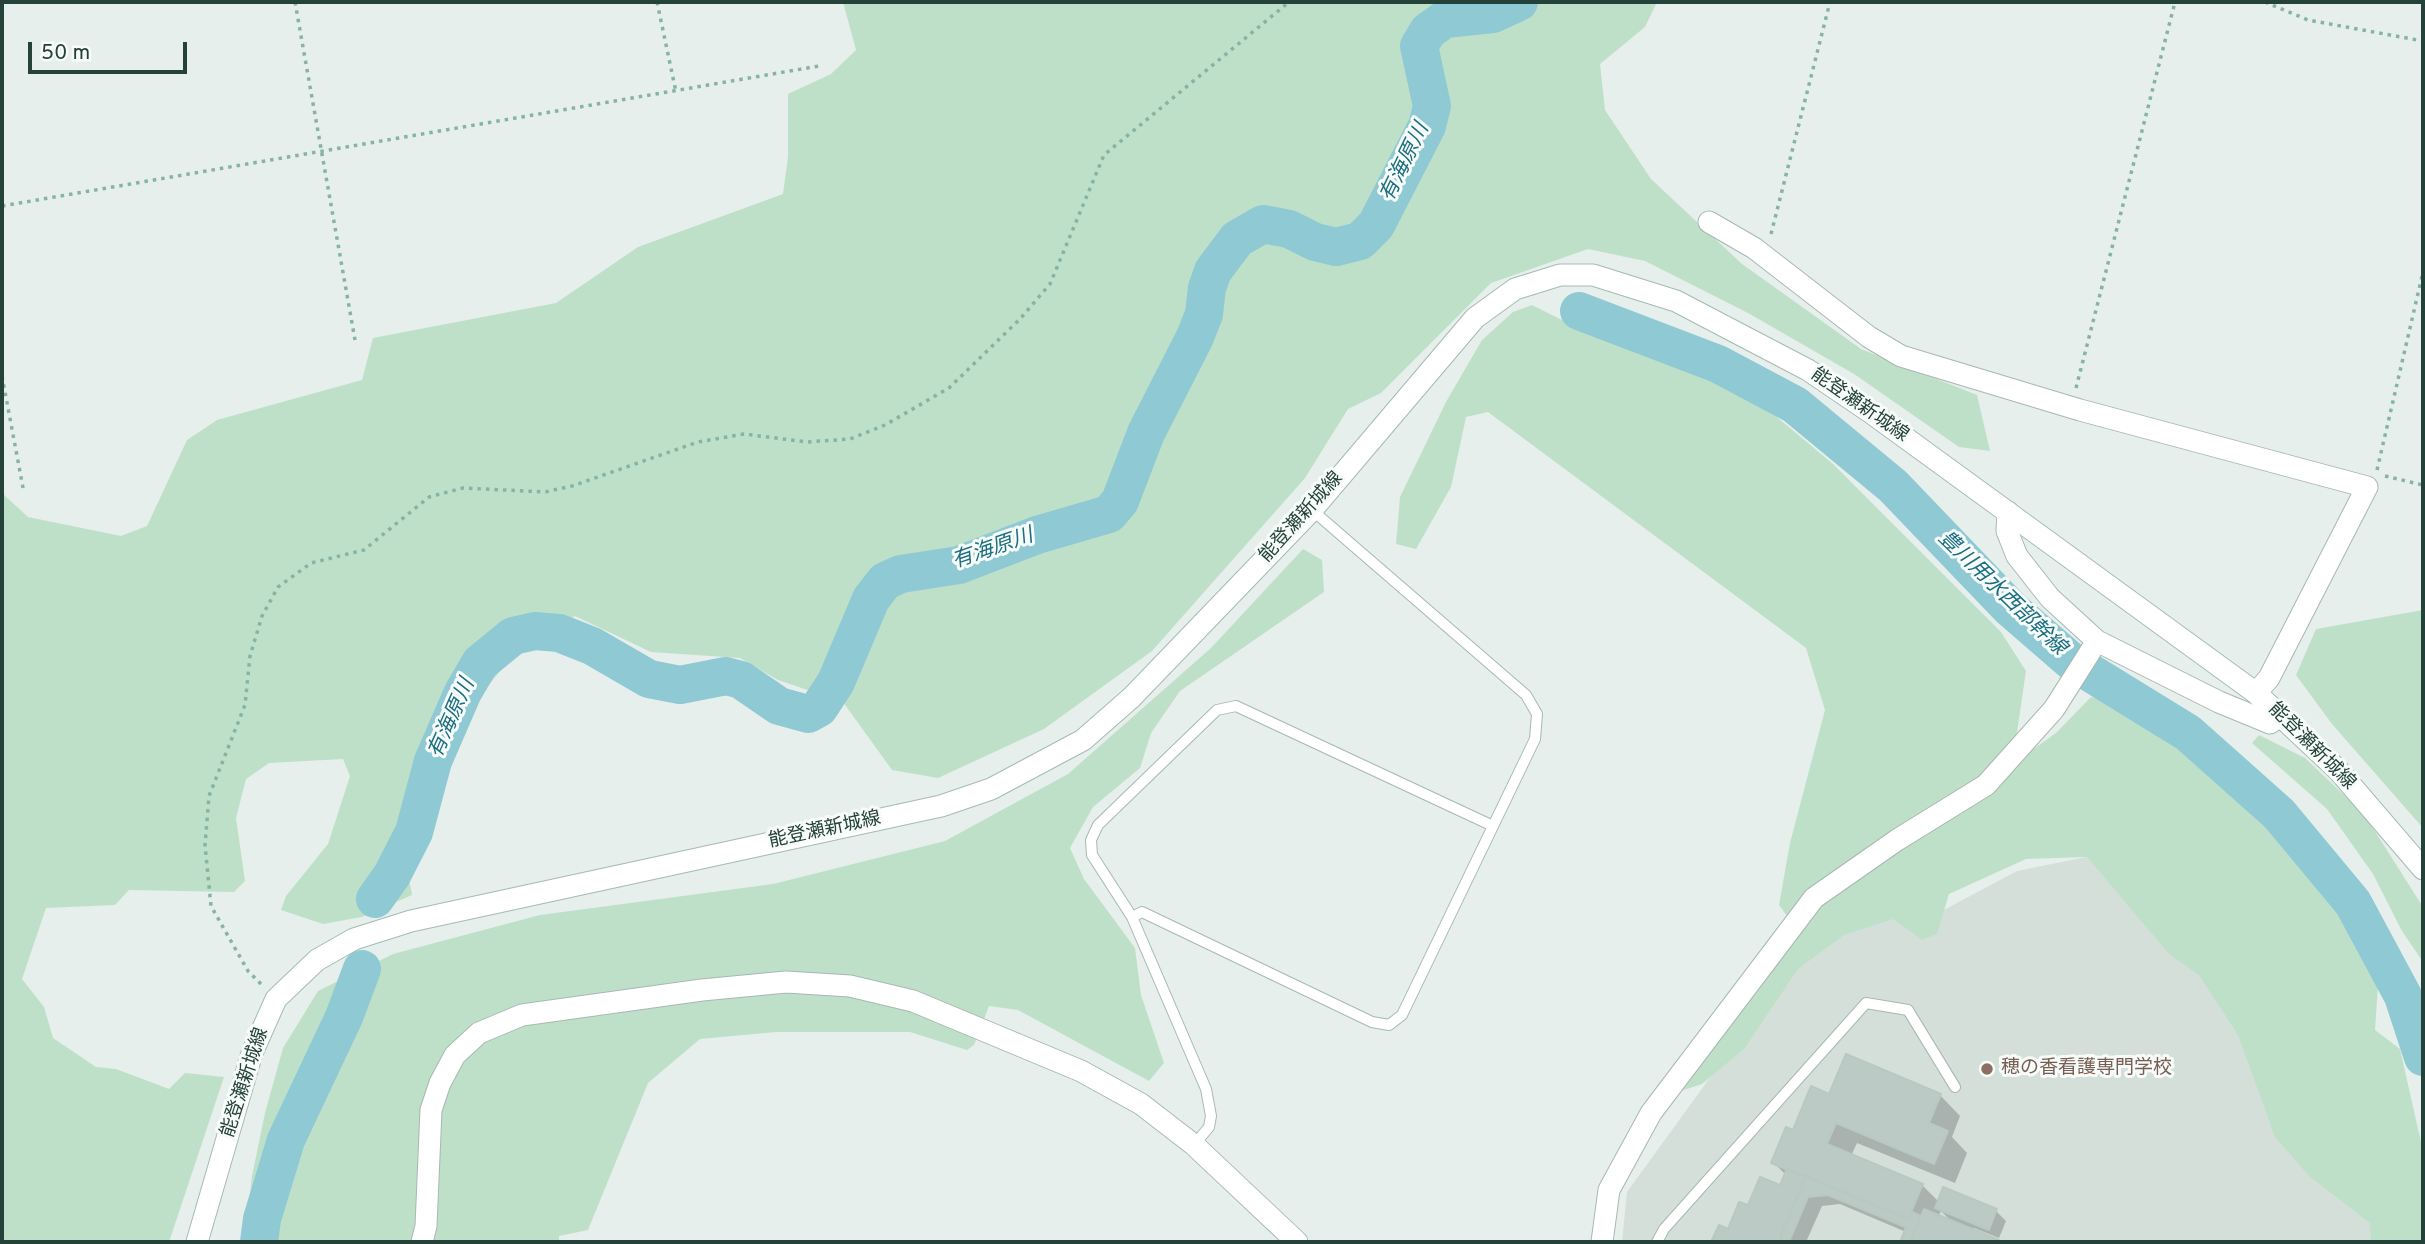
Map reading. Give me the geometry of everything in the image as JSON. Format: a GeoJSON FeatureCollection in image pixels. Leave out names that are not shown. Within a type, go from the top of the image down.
{"type":"FeatureCollection","features":[{"type":"Feature","properties":{"kind":"street"},"geometry":{"type":"LineString","coordinates":[[1709,222],[1763,255],[1869,337],[1901,356],[2071,407],[2367,487],[2269,678],[2256,693]]}},
{"type":"Feature","properties":{"kind":"street","name":"能登瀬新城線"},"geometry":{"type":"LineString","coordinates":[[197,1242],[252,1053],[276,999],[317,960],[354,939],[411,921],[941,806],[991,789],[1083,740],[1132,697],[1312,510],[1475,318],[1514,289],[1560,275],[1593,275],[1676,301],[1808,370],[2256,693],[2338,770],[2423,869]]}},
{"type":"Feature","properties":{"kind":"street"},"geometry":{"type":"LineString","coordinates":[[2008,512],[2007,531],[2017,556],[2050,598],[2094,646],[2270,723],[2281,714]]}},
{"type":"Feature","properties":{"kind":"street"},"geometry":{"type":"LineString","coordinates":[[1602,1242],[1609,1190],[1651,1113],[1814,898],[1897,840],[1986,785],[2054,709],[2094,646]]}},
{"type":"Feature","properties":{"kind":"street"},"geometry":{"type":"LineString","coordinates":[[422,1242],[426,1226],[432,1110],[440,1083],[455,1055],[479,1033],[522,1015],[702,990],[786,982],[850,986],[913,1001],[1081,1071],[1141,1104],[1194,1144],[1297,1242]]}},
{"type":"Feature","properties":{"kind":"lane"},"geometry":{"type":"LineString","coordinates":[[1132,917],[1142,912],[1372,1022],[1389,1025],[1402,1015],[1535,739],[1537,714],[1526,695],[1312,510]]}},
{"type":"Feature","properties":{"kind":"lane"},"geometry":{"type":"LineString","coordinates":[[1194,1144],[1209,1127],[1206,1089],[1132,917],[1092,855],[1091,840],[1098,825],[1217,710],[1236,706],[1493,825]]}},
{"type":"Feature","properties":{"kind":"lane"},"geometry":{"type":"LineString","coordinates":[[1657,1242],[1664,1228],[1866,1003],[1908,1010],[1955,1087]]}},
{"type":"Feature","properties":{"kind":"path"},"geometry":{"type":"LineString","coordinates":[[295,2],[355,340]]}},
{"type":"Feature","properties":{"kind":"path"},"geometry":{"type":"LineString","coordinates":[[657,2],[676,92]]}},
{"type":"Feature","properties":{"kind":"path"},"geometry":{"type":"LineString","coordinates":[[276,999],[248,971],[211,906],[205,845],[209,796],[245,705],[250,656],[262,616],[278,587],[312,563],[365,551],[429,497],[463,488],[545,492],[572,486],[698,442],[744,434],[807,442],[850,439],[885,425],[949,388],[1020,319],[1049,284],[1104,155],[1289,2]]}},
{"type":"Feature","properties":{"kind":"path"},"geometry":{"type":"LineString","coordinates":[[1763,255],[1830,2]]}},
{"type":"Feature","properties":{"kind":"path"},"geometry":{"type":"LineString","coordinates":[[2071,407],[2175,2]]}},
{"type":"Feature","properties":{"kind":"path"},"geometry":{"type":"LineString","coordinates":[[2265,2],[2308,20],[2423,41]]}},
{"type":"Feature","properties":{"kind":"path"},"geometry":{"type":"LineString","coordinates":[[2,206],[819,66]]}},
{"type":"Feature","properties":{"kind":"path"},"geometry":{"type":"LineString","coordinates":[[2423,272],[2376,474],[2423,485]]}},
{"type":"Feature","properties":{"kind":"path"},"geometry":{"type":"LineString","coordinates":[[2,376],[24,493]]}},
{"type":"Feature","properties":{"kind":"shaded area","name":"穂の香看護専門学校"},"geometry":{"type":"Polygon","coordinates":[[[2096,855],[2212,978],[2376,1219],[2380,1242],[1622,1242],[1627,1192],[1804,948],[1878,914],[1925,920],[2017,871],[2096,855]]]}},
{"type":"Feature","properties":{"kind":"green space"},"geometry":{"type":"Polygon","coordinates":[[[843,2],[1657,2],[1645,27],[1600,64],[1605,110],[1651,179],[1742,264],[1861,349],[1977,395],[1990,451],[1959,447],[1854,374],[1748,313],[1645,261],[1588,249],[1491,283],[1381,393],[1348,409],[1305,478],[1152,651],[1044,729],[938,778],[892,770],[843,702],[778,680],[740,658],[651,652],[575,616],[517,650],[460,721],[424,792],[404,850],[412,895],[362,917],[323,924],[281,910],[286,896],[328,844],[350,776],[343,759],[269,763],[246,779],[236,818],[245,881],[234,892],[129,890],[115,905],[46,908],[22,979],[44,1007],[53,1038],[96,1067],[116,1069],[169,1089],[185,1073],[224,1077],[169,1242],[2,1242],[2,493],[28,517],[121,536],[147,526],[187,440],[217,420],[362,380],[373,338],[556,303],[638,247],[783,194],[788,157],[788,94],[831,74],[856,50],[843,2]]]}},
{"type":"Feature","properties":{"kind":"green space"},"geometry":{"type":"Polygon","coordinates":[[[1532,305],[1582,330],[1748,393],[1833,464],[2001,632],[2026,671],[2016,739],[2035,748],[2056,733],[2091,697],[2119,703],[2221,777],[2296,855],[2356,934],[2378,985],[2375,1030],[2400,1049],[2423,1151],[2423,1242],[2371,1242],[2370,1223],[2309,1176],[2275,1137],[2238,1035],[2199,975],[2170,955],[2087,857],[2026,859],[1949,894],[1937,934],[1922,940],[1893,919],[1844,935],[1798,969],[1744,1049],[1702,1084],[1678,1092],[1797,930],[1779,905],[1790,843],[1825,710],[1806,648],[1488,412],[1466,417],[1451,487],[1416,549],[1396,544],[1400,497],[1446,402],[1482,340],[1513,312],[1532,305]]]}},
{"type":"Feature","properties":{"kind":"green space"},"geometry":{"type":"Polygon","coordinates":[[[1303,549],[1322,560],[1324,592],[1180,691],[1151,733],[1140,768],[1093,807],[1070,848],[1084,879],[1135,948],[1141,995],[1164,1063],[1149,1081],[1018,1010],[989,1006],[974,1045],[967,1050],[910,1032],[776,1032],[700,1039],[648,1083],[588,1230],[559,1236],[559,1242],[245,1242],[252,1176],[265,1113],[283,1048],[318,991],[393,954],[540,915],[773,884],[945,841],[1068,774],[1211,648],[1303,549]]]}},
{"type":"Feature","properties":{"kind":"green space"},"geometry":{"type":"Polygon","coordinates":[[[2423,610],[2423,828],[2332,724],[2296,675],[2316,629],[2423,610]]]}},
{"type":"Feature","properties":{"kind":"green space"},"geometry":{"type":"Polygon","coordinates":[[[2259,735],[2305,758],[2364,814],[2423,907],[2423,962],[2402,931],[2373,874],[2327,809],[2252,743],[2259,735]]]}},
{"type":"Feature","properties":{"kind":"building"},"geometry":{"type":"Polygon","coordinates":[[[1846,1054],[1941,1094],[1929,1123],[1948,1131],[1934,1164],[1836,1123],[1827,1144],[1923,1184],[1908,1219],[1771,1163],[1786,1127],[1793,1130],[1811,1086],[1829,1094],[1846,1054]]]}},
{"type":"Feature","properties":{"kind":"building"},"geometry":{"type":"Polygon","coordinates":[[[1787,1169],[1806,1176],[1781,1234],[1782,1242],[1711,1242],[1719,1225],[1728,1229],[1739,1202],[1748,1205],[1760,1177],[1780,1185],[1787,1169]]]}},
{"type":"Feature","properties":{"kind":"building"},"geometry":{"type":"Polygon","coordinates":[[[1806,1176],[1908,1219],[1912,1212],[1921,1216],[1915,1231],[1828,1195],[1808,1197],[1789,1242],[1782,1242],[1781,1234],[1806,1176]]]}},
{"type":"Feature","properties":{"kind":"building"},"geometry":{"type":"Polygon","coordinates":[[[1943,1187],[1997,1209],[1989,1230],[1935,1208],[1943,1187]]]}},
{"type":"Feature","properties":{"kind":"building"},"geometry":{"type":"Polygon","coordinates":[[[1924,1209],[1999,1240],[1910,1242],[1924,1209]]]}},
{"type":"Feature","properties":{"kind":"building"},"geometry":{"type":"Polygon","coordinates":[[[1906,1227],[1915,1231],[1910,1242],[1900,1242],[1906,1227]]]}},
{"type":"Feature","properties":{"kind":"waterway","name":"有海原川"},"geometry":{"type":"LineString","coordinates":[[375,899],[392,875],[414,832],[433,761],[463,692],[480,663],[513,636],[535,631],[559,633],[592,646],[649,679],[680,685],[726,676],[741,680],[779,706],[808,714],[819,708],[836,682],[871,599],[885,581],[901,574],[959,565],[1037,535],[1109,514],[1120,501],[1146,433],[1195,337],[1204,314],[1207,288],[1213,271],[1237,239],[1263,224],[1289,229],[1315,242],[1336,247],[1360,241],[1376,225],[1427,126],[1432,106],[1419,46],[1428,31],[1445,19],[1493,14],[1519,2]]}},
{"type":"Feature","properties":{"kind":"waterway","name":"豊川用水西部幹線"},"geometry":{"type":"LineString","coordinates":[[1579,311],[1718,364],[1795,405],[1893,486],[2011,609],[2071,661],[2188,733],[2279,814],[2353,903],[2403,996],[2423,1057]]}},
{"type":"Feature","properties":{"kind":"waterway","name":"有海原川"},"geometry":{"type":"LineString","coordinates":[[259,1242],[262,1219],[286,1140],[344,1017],[362,969]]}},
{"type":"Feature","properties":{"kind":"place","name":"穂の香看護専門学校"},"geometry":{"type":"Point","coordinates":[1987,1069]}}]}
